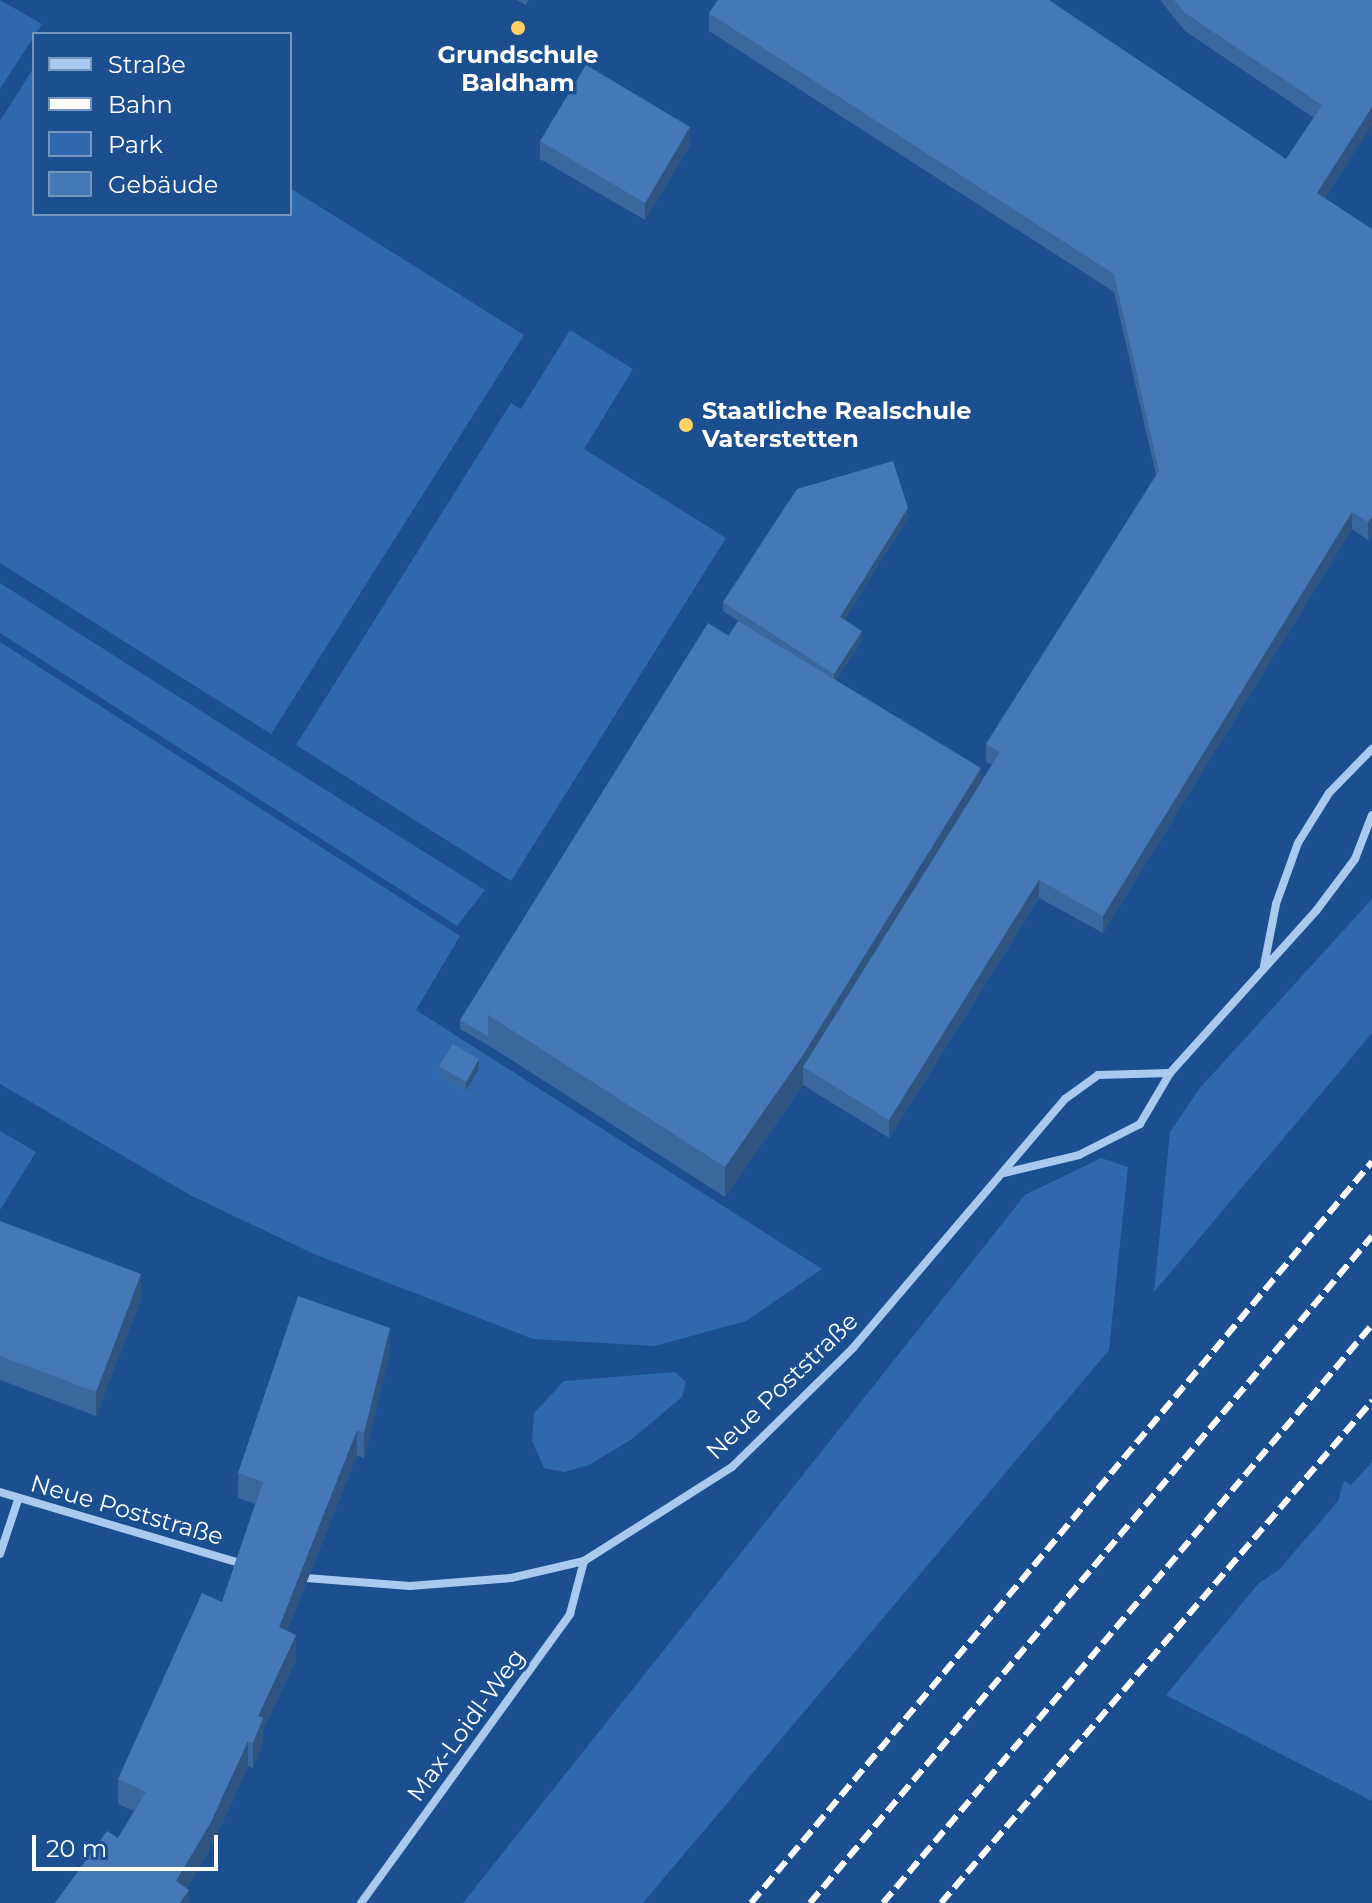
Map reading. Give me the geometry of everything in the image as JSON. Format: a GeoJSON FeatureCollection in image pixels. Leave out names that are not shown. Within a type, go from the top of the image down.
{"type":"FeatureCollection","features":[{"type":"Feature","properties":{"kind":"street"},"geometry":{"type":"LineString","coordinates":[[1264,966],[1276,904],[1298,843],[1329,793],[1372,749]]}},
{"type":"Feature","properties":{"kind":"street"},"geometry":{"type":"LineString","coordinates":[[1003,1173],[1079,1155],[1140,1124],[1170,1073],[1355,859],[1372,815]]}},
{"type":"Feature","properties":{"kind":"street","name":"Neue Poststraße"},"geometry":{"type":"LineString","coordinates":[[306,1578],[410,1586],[511,1578],[584,1561],[732,1467],[853,1348],[1065,1099],[1098,1075],[1170,1073]]}},
{"type":"Feature","properties":{"kind":"street","name":"Neue Poststraße"},"geometry":{"type":"LineString","coordinates":[[0,1492],[18,1500],[243,1564]]}},
{"type":"Feature","properties":{"kind":"street"},"geometry":{"type":"LineString","coordinates":[[0,1554],[18,1500]]}},
{"type":"Feature","properties":{"kind":"street","name":"Max-Loidl-Weg"},"geometry":{"type":"LineString","coordinates":[[361,1903],[570,1614],[584,1561]]}},
{"type":"Feature","properties":{"kind":"green space"},"geometry":{"type":"Polygon","coordinates":[[[0,0],[42,24],[37,32],[32,32],[32,39],[0,89],[0,0]]]}},
{"type":"Feature","properties":{"kind":"green space"},"geometry":{"type":"Polygon","coordinates":[[[32,70],[32,216],[292,216],[292,189],[524,335],[271,734],[0,563],[0,121],[32,70]]]}},
{"type":"Feature","properties":{"kind":"green space"},"geometry":{"type":"Polygon","coordinates":[[[570,330],[633,369],[584,449],[726,538],[511,881],[296,745],[511,403],[521,409],[570,330]]]}},
{"type":"Feature","properties":{"kind":"green space"},"geometry":{"type":"Polygon","coordinates":[[[0,583],[485,890],[457,926],[0,633],[0,583]]]}},
{"type":"Feature","properties":{"kind":"green space"},"geometry":{"type":"Polygon","coordinates":[[[0,642],[460,936],[416,1010],[822,1269],[746,1321],[655,1346],[533,1339],[314,1254],[190,1195],[0,1084],[0,642]]]}},
{"type":"Feature","properties":{"kind":"green space"},"geometry":{"type":"Polygon","coordinates":[[[1372,899],[1372,1033],[1154,1292],[1170,1132],[1199,1089],[1372,899]]]}},
{"type":"Feature","properties":{"kind":"green space"},"geometry":{"type":"Polygon","coordinates":[[[0,1131],[36,1152],[0,1210],[0,1131]]]}},
{"type":"Feature","properties":{"kind":"green space"},"geometry":{"type":"Polygon","coordinates":[[[1101,1158],[1128,1167],[1109,1350],[643,1903],[463,1903],[1025,1195],[1101,1158]]]}},
{"type":"Feature","properties":{"kind":"green space"},"geometry":{"type":"Polygon","coordinates":[[[675,1372],[686,1382],[682,1397],[632,1439],[589,1465],[564,1472],[544,1468],[532,1441],[534,1413],[564,1381],[675,1372]]]}},
{"type":"Feature","properties":{"kind":"green space"},"geometry":{"type":"Polygon","coordinates":[[[1372,1462],[1372,1801],[1166,1695],[1259,1583],[1279,1570],[1338,1501],[1344,1481],[1351,1485],[1372,1462]]]}},
{"type":"Feature","properties":{"kind":"building"},"geometry":{"type":"Polygon","coordinates":[[[718,0],[1049,0],[1286,159],[1322,105],[1185,13],[1174,0],[1372,0],[1372,107],[1317,193],[1372,229],[1372,516],[1368,522],[1352,512],[1103,916],[1039,880],[889,1120],[803,1067],[1000,752],[986,744],[1159,471],[1114,274],[709,13],[718,0]]]}},
{"type":"Feature","properties":{"kind":"building"},"geometry":{"type":"Polygon","coordinates":[[[586,65],[690,127],[645,203],[540,141],[586,65]]]}},
{"type":"Feature","properties":{"kind":"building"},"geometry":{"type":"Polygon","coordinates":[[[893,461],[908,508],[840,617],[862,631],[834,674],[723,602],[797,489],[893,461]]]}},
{"type":"Feature","properties":{"kind":"building"},"geometry":{"type":"Polygon","coordinates":[[[738,621],[981,768],[803,1055],[725,1167],[488,1015],[738,621]]]}},
{"type":"Feature","properties":{"kind":"building"},"geometry":{"type":"Polygon","coordinates":[[[708,623],[729,636],[488,1015],[488,1036],[460,1020],[708,623]]]}},
{"type":"Feature","properties":{"kind":"building"},"geometry":{"type":"Polygon","coordinates":[[[453,1044],[479,1059],[466,1082],[439,1066],[453,1044]]]}},
{"type":"Feature","properties":{"kind":"building"},"geometry":{"type":"Polygon","coordinates":[[[0,1221],[141,1274],[96,1392],[0,1356],[0,1221]]]}},
{"type":"Feature","properties":{"kind":"building"},"geometry":{"type":"Polygon","coordinates":[[[298,1296],[390,1328],[364,1433],[357,1430],[279,1627],[296,1635],[258,1716],[263,1718],[253,1743],[248,1741],[211,1822],[176,1881],[189,1890],[180,1903],[55,1903],[107,1831],[118,1838],[146,1792],[118,1779],[202,1593],[222,1602],[263,1482],[238,1473],[298,1296]]]}},
{"type":"Feature","properties":{"kind":"railway"},"geometry":{"type":"LineString","coordinates":[[751,1903],[1372,1162]]}},
{"type":"Feature","properties":{"kind":"railway"},"geometry":{"type":"LineString","coordinates":[[810,1903],[1372,1236]]}},
{"type":"Feature","properties":{"kind":"railway"},"geometry":{"type":"LineString","coordinates":[[883,1903],[1372,1325]]}},
{"type":"Feature","properties":{"kind":"railway"},"geometry":{"type":"LineString","coordinates":[[941,1903],[1372,1401]]}},
{"type":"Feature","properties":{"kind":"place","name":"Grundschule Baldham"},"geometry":{"type":"Point","coordinates":[518,28]}},
{"type":"Feature","properties":{"kind":"place","name":"Staatliche Realschule Vaterstetten"},"geometry":{"type":"Point","coordinates":[686,425]}}]}
